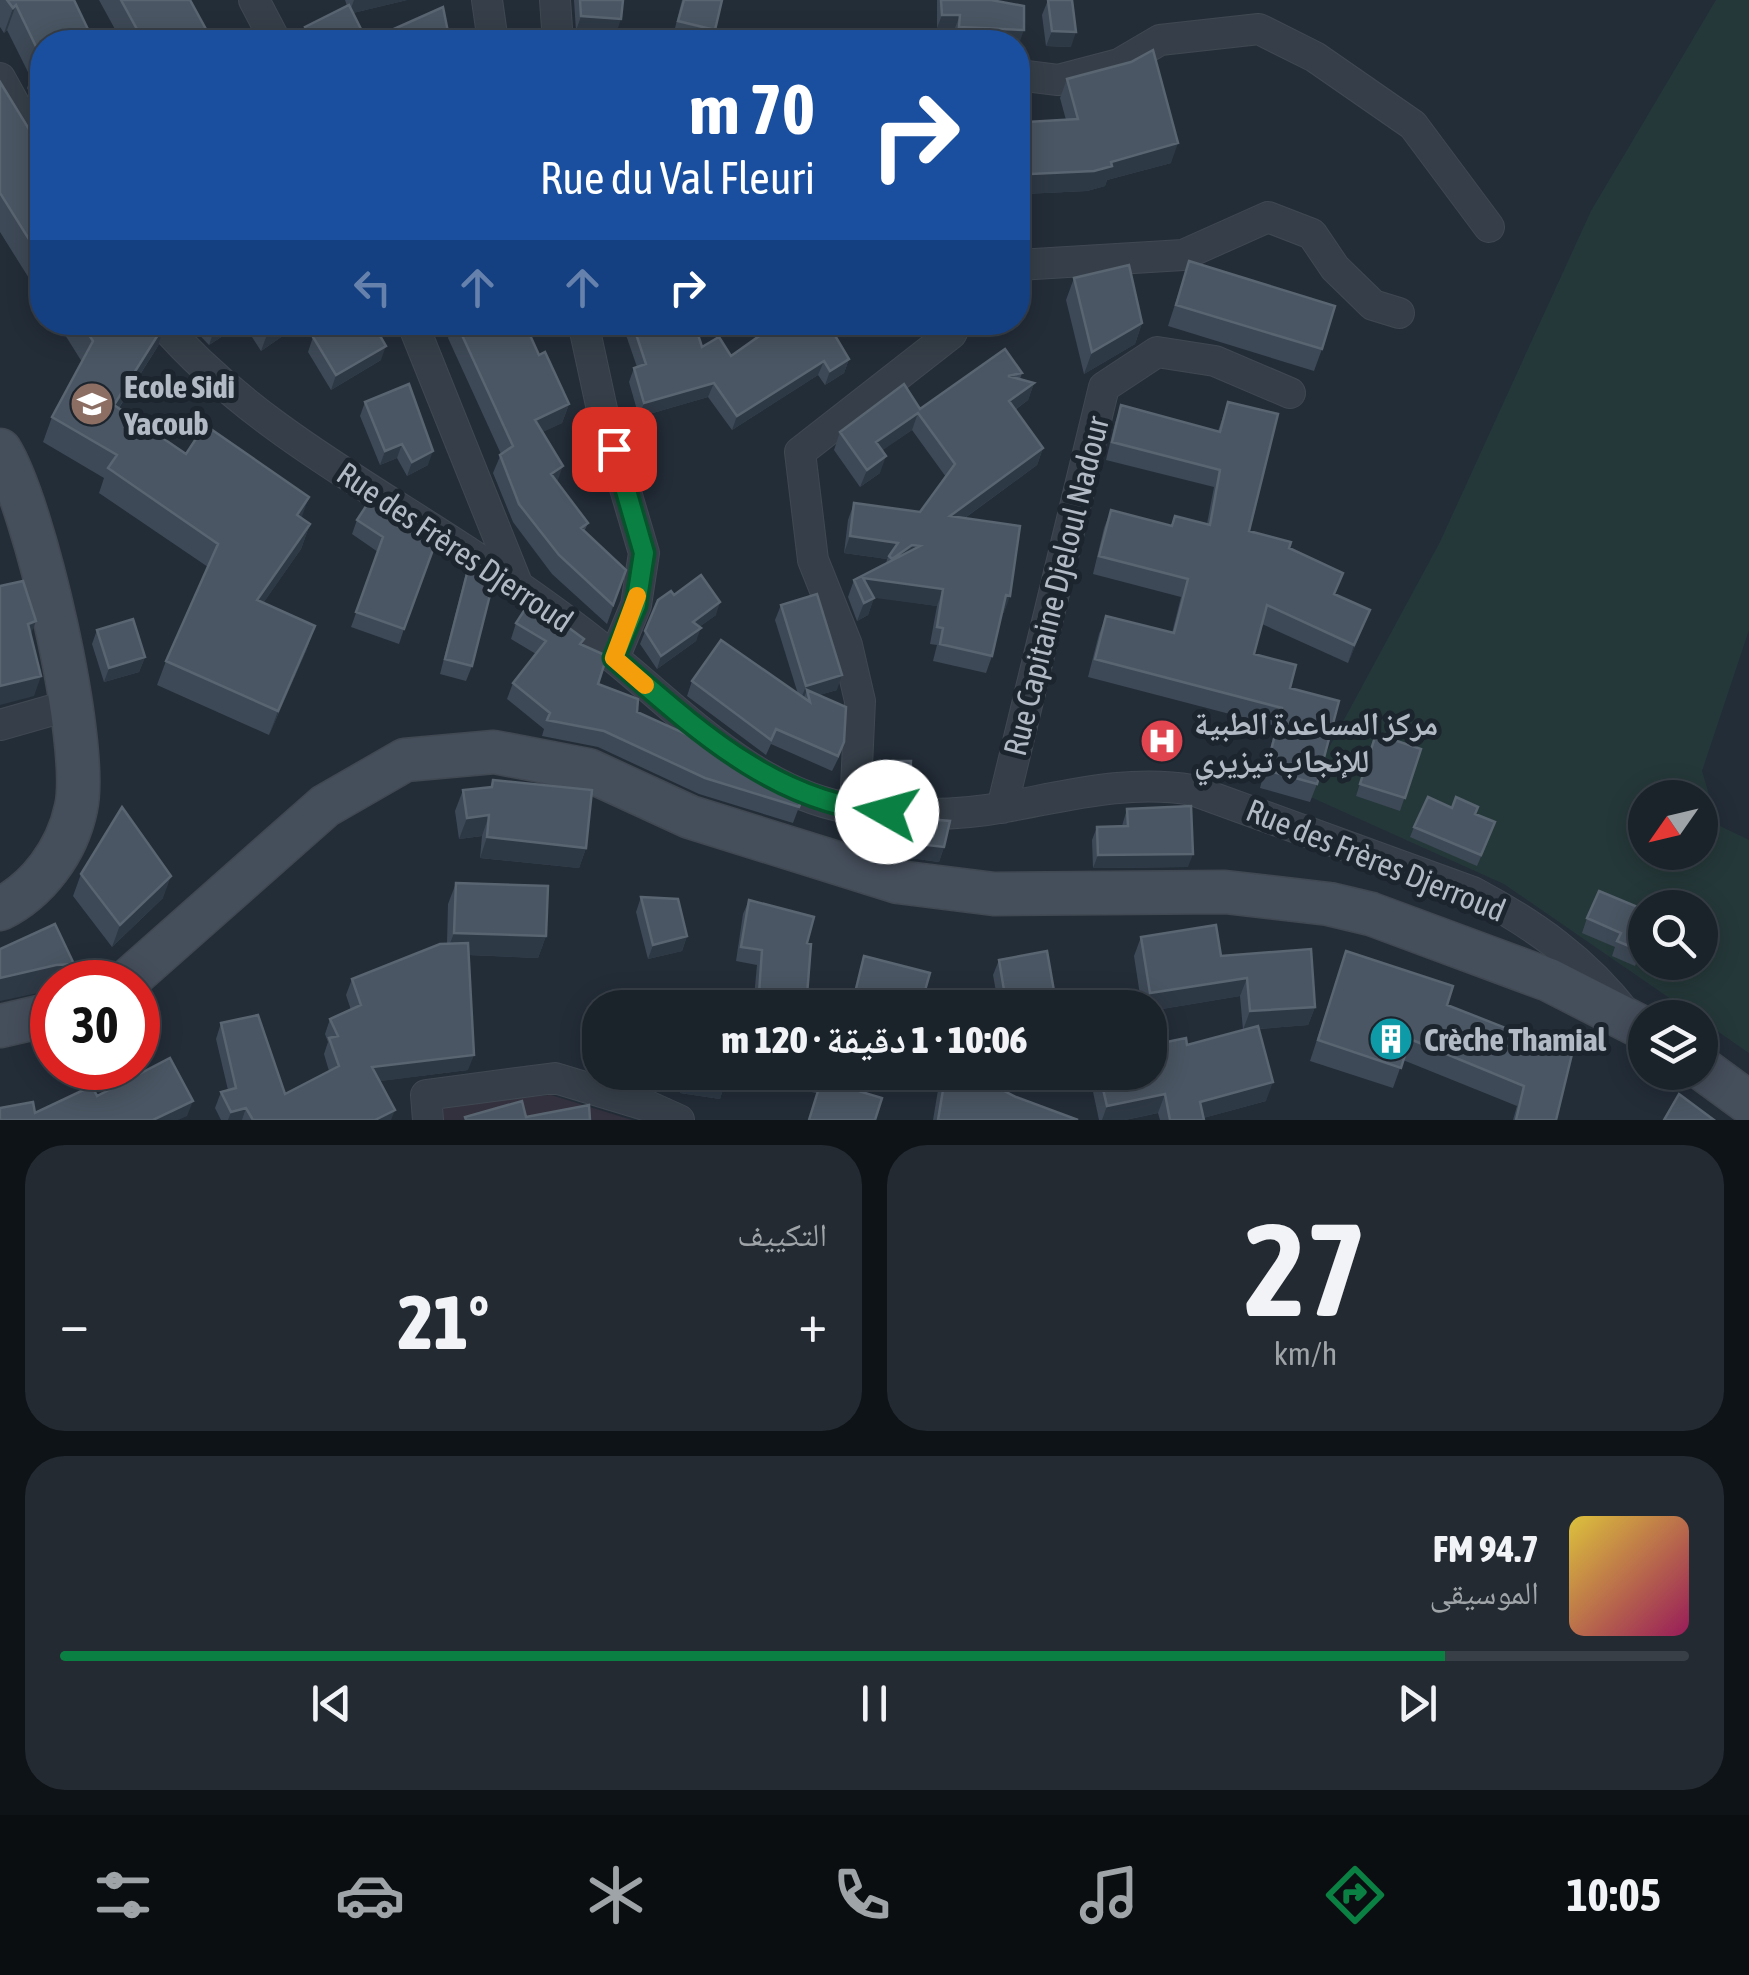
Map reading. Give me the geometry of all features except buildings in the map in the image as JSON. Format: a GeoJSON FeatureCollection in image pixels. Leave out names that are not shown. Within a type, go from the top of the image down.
{"type":"FeatureCollection","features":[{"type":"Feature","properties":{"kind":"main road"},"geometry":{"type":"LineString","coordinates":[[0,450],[24,501],[80,758],[76,809],[58,855],[26,896],[0,909]]}},
{"type":"Feature","properties":{"kind":"main road"},"geometry":{"type":"LineString","coordinates":[[151,960],[325,806],[405,760],[494,752],[588,770],[690,817],[898,882],[994,894],[1226,892],[1357,910],[1549,980],[1628,1020]]}},
{"type":"Feature","properties":{"kind":"main road"},"geometry":{"type":"LineString","coordinates":[[0,1026],[30,1019]]}},
{"type":"Feature","properties":{"kind":"main road"},"geometry":{"type":"LineString","coordinates":[[1718,1081],[1749,1104]]}},
{"type":"Feature","properties":{"kind":"street"},"geometry":{"type":"LineString","coordinates":[[254,0],[270,30]]}},
{"type":"Feature","properties":{"kind":"street"},"geometry":{"type":"LineString","coordinates":[[487,0],[492,30]]}},
{"type":"Feature","properties":{"kind":"street"},"geometry":{"type":"LineString","coordinates":[[555,0],[557,30]]}},
{"type":"Feature","properties":{"kind":"street"},"geometry":{"type":"LineString","coordinates":[[1030,76],[1058,80],[1119,64],[1160,40],[1260,29],[1315,57],[1413,124],[1488,228]]}},
{"type":"Feature","properties":{"kind":"street"},"geometry":{"type":"LineString","coordinates":[[0,78],[30,132]]}},
{"type":"Feature","properties":{"kind":"street"},"geometry":{"type":"LineString","coordinates":[[1030,264],[1183,255],[1268,218],[1312,234],[1335,268],[1372,305],[1399,313]]}},
{"type":"Feature","properties":{"kind":"street","name":"Rue des Frères Djerroud"},"geometry":{"type":"LineString","coordinates":[[172,335],[193,360],[271,422],[518,586],[614,658],[697,730],[765,775],[821,802],[854,810],[920,814],[1002,808],[1143,785],[1216,796],[1473,892],[1500,906],[1578,960],[1628,1014]]}},
{"type":"Feature","properties":{"kind":"street"},"geometry":{"type":"LineString","coordinates":[[418,335],[518,586]]}},
{"type":"Feature","properties":{"kind":"street"},"geometry":{"type":"LineString","coordinates":[[432,365],[438,335]]}},
{"type":"Feature","properties":{"kind":"street"},"geometry":{"type":"LineString","coordinates":[[585,335],[603,414],[644,553],[636,605],[614,658]]}},
{"type":"Feature","properties":{"kind":"street"},"geometry":{"type":"LineString","coordinates":[[854,810],[860,701],[847,645],[813,560],[800,452],[950,335]]}},
{"type":"Feature","properties":{"kind":"street","name":"Rue Capitaine Djeloul Nadour"},"geometry":{"type":"LineString","coordinates":[[1002,808],[1104,387],[1157,352],[1215,361],[1290,393]]}},
{"type":"Feature","properties":{"kind":"street"},"geometry":{"type":"LineString","coordinates":[[0,724],[70,705]]}},
{"type":"Feature","properties":{"kind":"street"},"geometry":{"type":"LineString","coordinates":[[428,1120],[426,1095],[555,1078],[648,1106],[680,1120]]}},
{"type":"Feature","properties":{"kind":"shaded area"},"geometry":{"type":"Polygon","coordinates":[[[1716,0],[1749,0],[1749,630],[1702,771],[1705,780],[1628,780],[1628,870],[1718,870],[1718,825],[1749,840],[1749,1053],[1718,1032],[1718,1000],[1672,1000],[1643,980],[1718,980],[1718,890],[1628,890],[1628,970],[1504,884],[1304,794],[1440,542],[1591,211],[1716,0]]]}},
{"type":"Feature","properties":{"kind":"shaded area"},"geometry":{"type":"Polygon","coordinates":[[[551,1095],[632,1120],[443,1120],[442,1104],[551,1095]]]}},
{"type":"Feature","properties":{"kind":"slow traffic"},"geometry":{"type":"LineString","coordinates":[[637,596],[614,658],[645,685]]}},
{"type":"Feature","properties":{"kind":"place","name":"Ecole Sidi Yacoub"},"geometry":{"type":"Point","coordinates":[92,404]}},
{"type":"Feature","properties":{"kind":"place","name":"مركز المساعدة الطبية للإنجاب تيزيري"},"geometry":{"type":"Point","coordinates":[1162,741]}},
{"type":"Feature","properties":{"kind":"place","name":"Crèche Thamial"},"geometry":{"type":"Point","coordinates":[1391,1039]}},
{"type":"Feature","properties":{"kind":"route"},"geometry":{"type":"LineString","coordinates":[[614,449],[644,553],[636,605],[614,658],[697,730],[765,775],[821,802],[887,812]]}}]}
